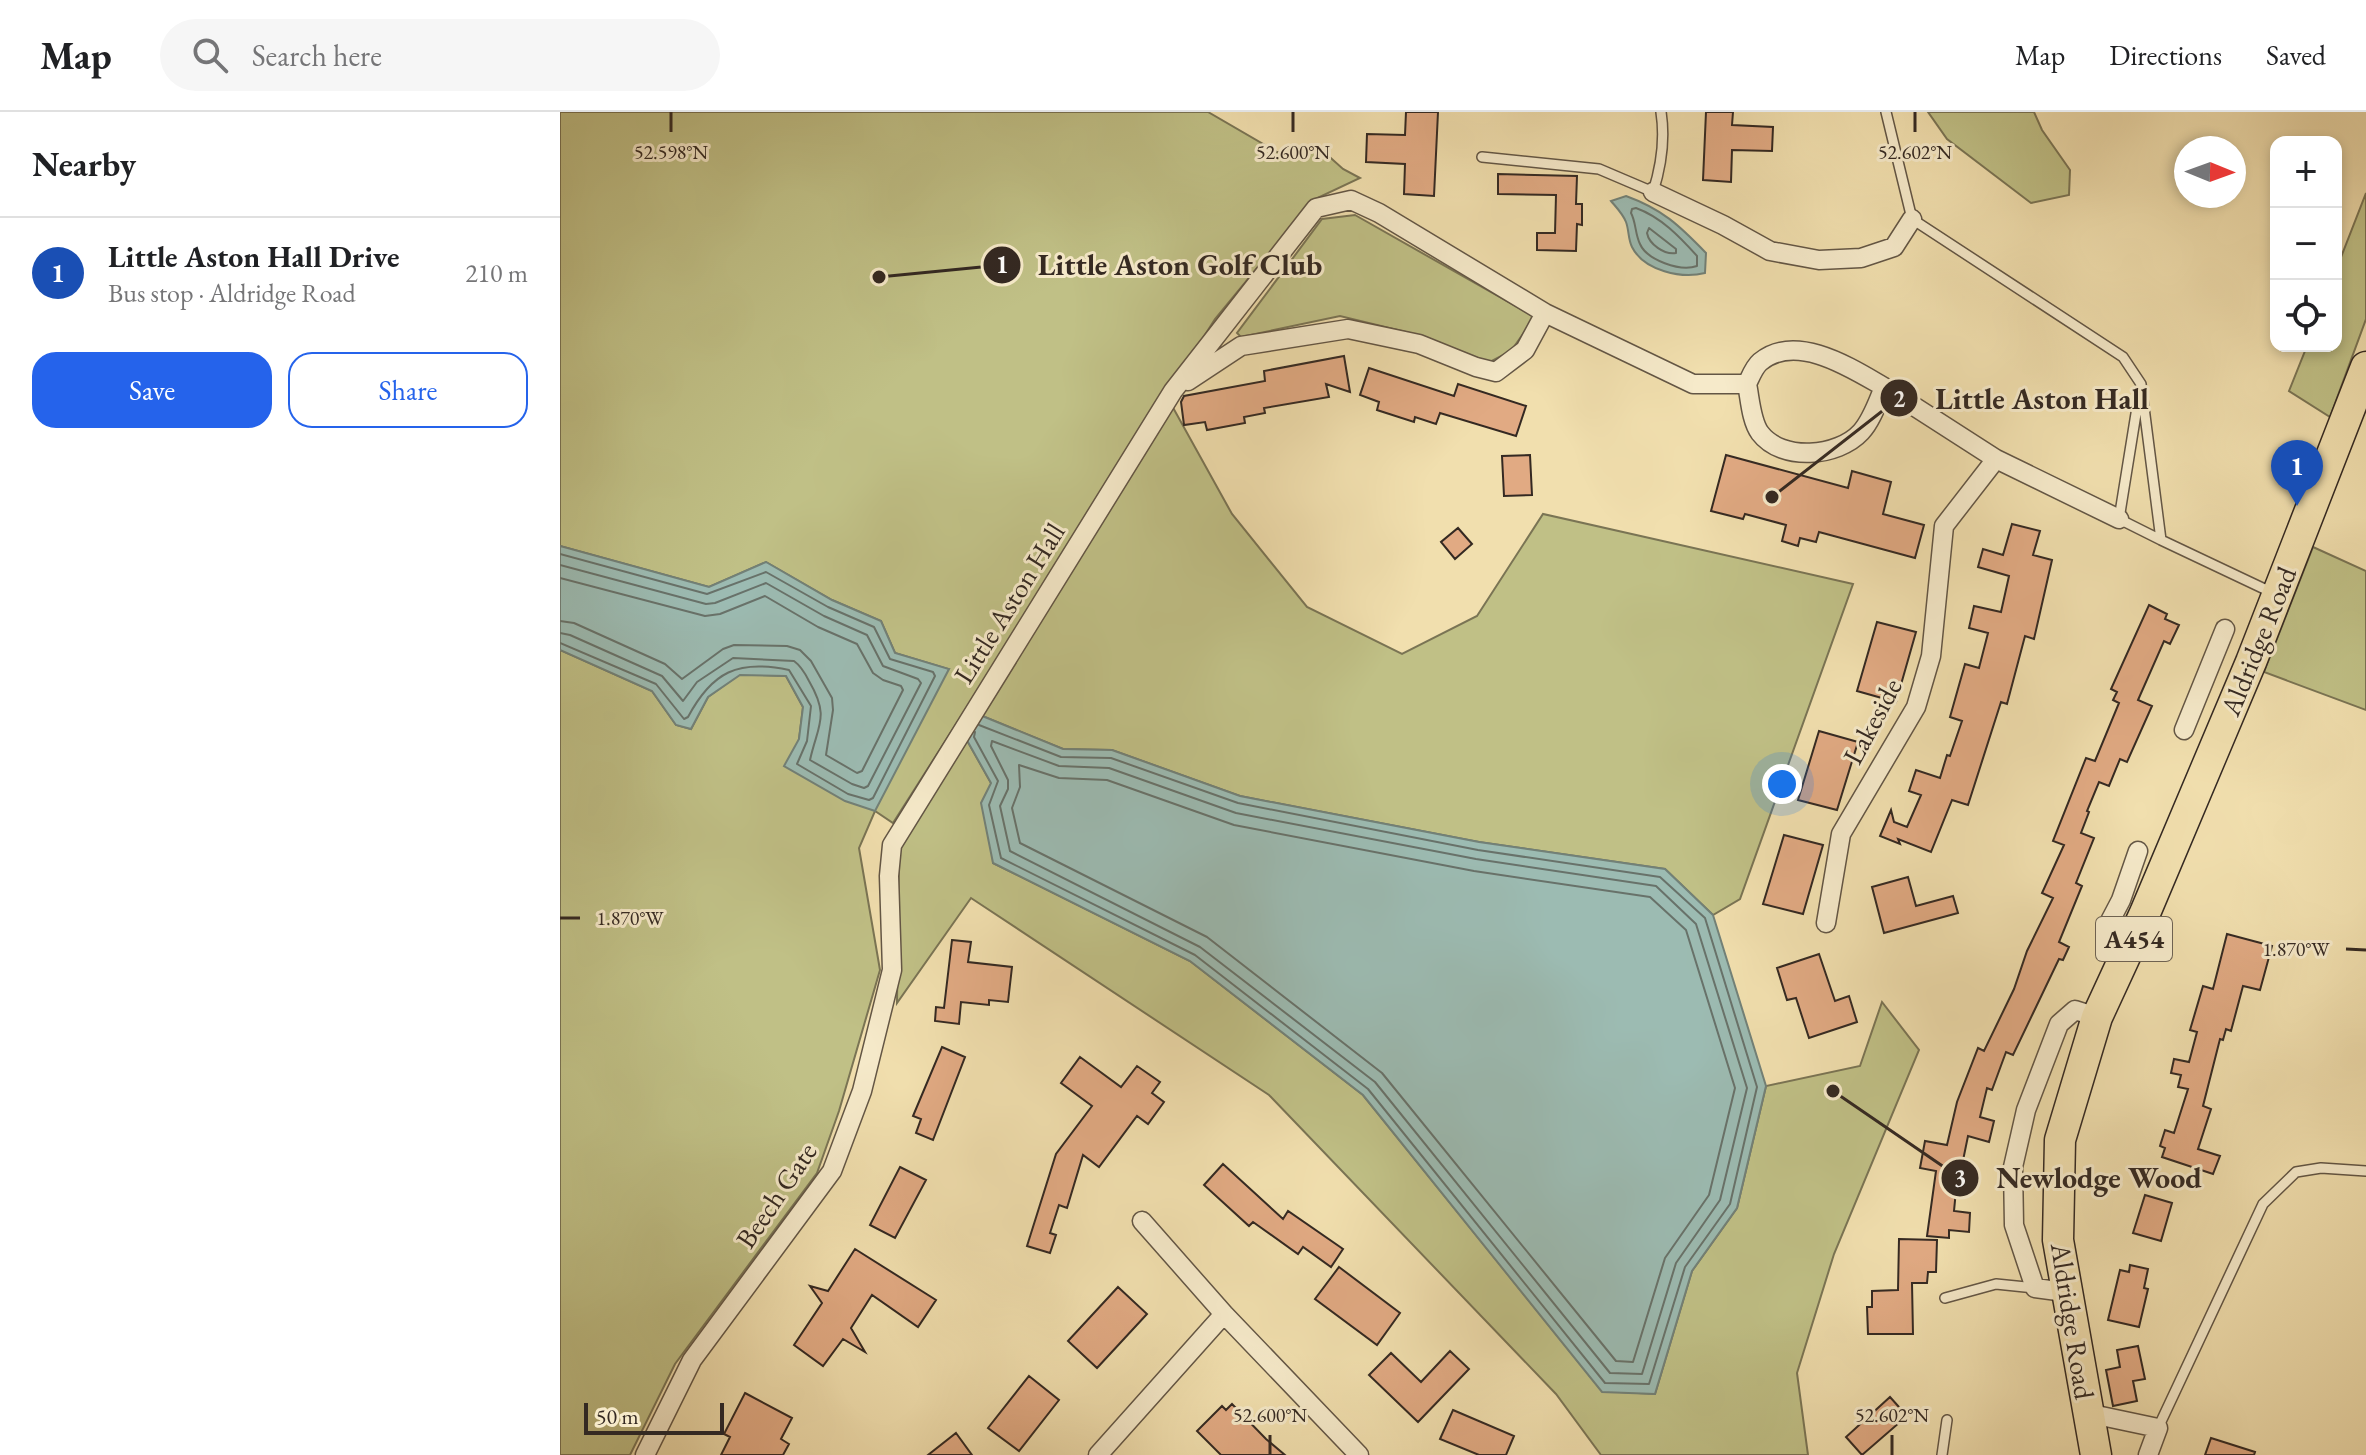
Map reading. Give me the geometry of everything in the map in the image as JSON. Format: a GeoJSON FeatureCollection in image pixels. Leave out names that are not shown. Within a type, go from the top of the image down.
{"type":"FeatureCollection","features":[{"type":"Feature","properties":{"kind":"main road","name":"Aldridge Road"},"geometry":{"type":"LineString","coordinates":[[2096,1455],[2087,1413],[2050,1290],[2058,1240],[2060,1140],[2133,906],[2251,662],[2366,367]]}},
{"type":"Feature","properties":{"kind":"street"},"geometry":{"type":"LineString","coordinates":[[1653,192],[1770,251],[1819,260],[1861,258],[1894,247],[1912,219]]}},
{"type":"Feature","properties":{"kind":"street","name":"Little Aston Hall"},"geometry":{"type":"LineString","coordinates":[[892,845],[1173,391],[1316,208],[1351,200],[1379,213],[1545,313],[1693,384],[1747,384]]}},
{"type":"Feature","properties":{"kind":"street","name":"Little Aston Hall"},"geometry":{"type":"LineString","coordinates":[[1173,391],[1241,346],[1348,329],[1419,344],[1496,372],[1525,350],[1545,313]]}},
{"type":"Feature","properties":{"kind":"street"},"geometry":{"type":"LineString","coordinates":[[1884,387],[1864,430],[1849,442],[1813,453],[1778,448],[1759,432],[1747,384],[1759,363],[1784,351],[1803,352],[1836,361],[1884,387],[1996,459],[2119,519]]}},
{"type":"Feature","properties":{"kind":"street","name":"Lakeside"},"geometry":{"type":"LineString","coordinates":[[1826,923],[1841,834],[1916,707],[1928,669],[1944,526],[1996,459]]}},
{"type":"Feature","properties":{"kind":"street"},"geometry":{"type":"LineString","coordinates":[[2184,730],[2225,629]]}},
{"type":"Feature","properties":{"kind":"street"},"geometry":{"type":"LineString","coordinates":[[2219,650],[2251,662]]}},
{"type":"Feature","properties":{"kind":"street","name":"Beech Gate"},"geometry":{"type":"LineString","coordinates":[[645,1455],[692,1360],[832,1171],[862,1091],[892,970],[889,876],[892,845]]}},
{"type":"Feature","properties":{"kind":"street","name":"Aldridge Road"},"geometry":{"type":"LineString","coordinates":[[2110,921],[2133,906],[2138,851]]}},
{"type":"Feature","properties":{"kind":"street"},"geometry":{"type":"LineString","coordinates":[[2050,1290],[2014,1225],[2013,1167],[2026,1110],[2059,1024],[2075,1010],[2097,1017]]}},
{"type":"Feature","properties":{"kind":"street"},"geometry":{"type":"LineString","coordinates":[[1142,1221],[1224,1314],[1359,1455]]}},
{"type":"Feature","properties":{"kind":"street"},"geometry":{"type":"LineString","coordinates":[[1098,1455],[1224,1314]]}},
{"type":"Feature","properties":{"kind":"street"},"geometry":{"type":"LineString","coordinates":[[2087,1413],[2158,1428],[2148,1455]]}},
{"type":"Feature","properties":{"kind":"lane"},"geometry":{"type":"LineString","coordinates":[[1482,157],[1599,169],[1653,192],[1660,166],[1661,112]]}},
{"type":"Feature","properties":{"kind":"lane"},"geometry":{"type":"LineString","coordinates":[[1886,112],[1912,219],[2123,357],[2141,384],[2161,540]]}},
{"type":"Feature","properties":{"kind":"lane"},"geometry":{"type":"LineString","coordinates":[[2141,384],[2119,519],[2278,595]]}},
{"type":"Feature","properties":{"kind":"lane"},"geometry":{"type":"LineString","coordinates":[[2158,1428],[2263,1204],[2296,1172],[2321,1168],[2366,1171]]}},
{"type":"Feature","properties":{"kind":"lane"},"geometry":{"type":"LineString","coordinates":[[1945,1298],[1996,1284],[2050,1290]]}},
{"type":"Feature","properties":{"kind":"lane"},"geometry":{"type":"LineString","coordinates":[[1942,1455],[1947,1420]]}},
{"type":"Feature","properties":{"kind":"green space"},"geometry":{"type":"Polygon","coordinates":[[[560,112],[1208,112],[1277,152],[1323,151],[1343,169],[1360,178],[1313,200],[1215,319],[893,823],[875,811],[859,848],[880,970],[839,1111],[817,1173],[675,1364],[630,1455],[560,1455],[560,650],[652,691],[676,725],[691,729],[708,697],[740,674],[786,676],[803,707],[799,739],[948,669],[895,653],[881,621],[832,600],[766,562],[709,587],[560,546],[560,112]]]}},
{"type":"Feature","properties":{"kind":"green space"},"geometry":{"type":"Polygon","coordinates":[[[1928,112],[2034,112],[2042,130],[2070,170],[2069,195],[2031,203],[1947,139],[1928,112]]]}},
{"type":"Feature","properties":{"kind":"green space"},"geometry":{"type":"Polygon","coordinates":[[[2366,193],[2366,319],[2330,417],[2289,391],[2305,352],[2342,352],[2342,255],[2366,193]]]}},
{"type":"Feature","properties":{"kind":"green space"},"geometry":{"type":"Polygon","coordinates":[[[1355,215],[1535,317],[1511,351],[1488,363],[1410,333],[1340,316],[1241,337],[1237,333],[1322,219],[1355,215]]]}},
{"type":"Feature","properties":{"kind":"green space"},"geometry":{"type":"Polygon","coordinates":[[[1171,404],[1232,514],[1307,607],[1402,654],[1477,616],[1543,514],[1853,584],[1740,899],[1713,915],[1665,869],[1479,842],[1240,796],[1112,750],[1063,749],[975,713],[1171,404]]]}},
{"type":"Feature","properties":{"kind":"green space"},"geometry":{"type":"Polygon","coordinates":[[[2313,547],[2366,571],[2366,710],[2264,672],[2313,547]]]}},
{"type":"Feature","properties":{"kind":"green space"},"geometry":{"type":"Polygon","coordinates":[[[964,735],[991,783],[993,863],[1190,961],[1363,1095],[1602,1391],[1655,1394],[1692,1271],[1737,1208],[1766,1086],[1860,1066],[1882,1002],[1919,1050],[1834,1254],[1797,1373],[1808,1455],[1601,1455],[1556,1394],[1269,1095],[971,898],[897,1003],[899,848],[964,735]]]}},
{"type":"Feature","properties":{"kind":"water"},"geometry":{"type":"Polygon","coordinates":[[[1626,196],[1660,212],[1687,234],[1706,253],[1705,273],[1675,274],[1645,262],[1631,244],[1625,219],[1611,201],[1626,196]]]}},
{"type":"Feature","properties":{"kind":"water"},"geometry":{"type":"Polygon","coordinates":[[[560,546],[709,587],[766,562],[832,600],[881,621],[895,653],[949,669],[875,811],[845,801],[784,766],[799,739],[803,707],[786,676],[740,675],[708,697],[691,729],[676,725],[652,691],[560,650],[560,546]]]}},
{"type":"Feature","properties":{"kind":"water"},"geometry":{"type":"Polygon","coordinates":[[[975,713],[1063,749],[1112,750],[1240,796],[1479,842],[1665,869],[1713,915],[1766,1086],[1737,1208],[1692,1271],[1655,1394],[1602,1392],[1363,1095],[1190,961],[993,863],[981,803],[991,783],[964,735],[975,713]]]}},
{"type":"Feature","properties":{"kind":"building"},"geometry":{"type":"Polygon","coordinates":[[[1406,112],[1438,112],[1434,196],[1404,194],[1405,164],[1366,162],[1367,134],[1405,135],[1406,112]]]}},
{"type":"Feature","properties":{"kind":"building"},"geometry":{"type":"Polygon","coordinates":[[[1706,112],[1733,112],[1732,125],[1773,127],[1772,151],[1732,150],[1731,182],[1703,180],[1706,112]]]}},
{"type":"Feature","properties":{"kind":"building"},"geometry":{"type":"Polygon","coordinates":[[[1498,174],[1577,176],[1576,204],[1582,204],[1582,225],[1577,224],[1576,251],[1537,250],[1537,233],[1555,233],[1556,195],[1498,194],[1498,174]]]}},
{"type":"Feature","properties":{"kind":"building"},"geometry":{"type":"Polygon","coordinates":[[[1344,356],[1350,392],[1326,384],[1329,397],[1264,408],[1265,413],[1244,417],[1245,423],[1207,430],[1205,422],[1184,425],[1181,402],[1184,396],[1265,381],[1264,371],[1344,356]]]}},
{"type":"Feature","properties":{"kind":"building"},"geometry":{"type":"Polygon","coordinates":[[[1369,368],[1454,396],[1458,384],[1526,406],[1516,436],[1440,413],[1436,424],[1415,417],[1414,422],[1377,410],[1379,402],[1360,395],[1369,368]]]}},
{"type":"Feature","properties":{"kind":"building"},"geometry":{"type":"Polygon","coordinates":[[[1530,455],[1532,495],[1504,496],[1502,456],[1530,455]]]}},
{"type":"Feature","properties":{"kind":"building"},"geometry":{"type":"Polygon","coordinates":[[[1726,455],[1848,488],[1852,471],[1891,482],[1883,514],[1924,525],[1915,558],[1819,532],[1816,542],[1800,538],[1798,546],[1782,541],[1786,525],[1745,514],[1743,519],[1711,511],[1726,455]]]}},
{"type":"Feature","properties":{"kind":"building"},"geometry":{"type":"Polygon","coordinates":[[[2012,524],[2040,531],[2033,555],[2052,560],[2034,639],[2025,636],[2007,704],[2001,702],[1968,805],[1952,800],[1931,852],[1898,839],[1900,844],[1880,836],[1891,810],[1894,822],[1907,827],[1921,795],[1909,791],[1916,770],[1940,778],[1947,755],[1950,756],[1962,721],[1950,717],[1965,664],[1979,668],[1988,633],[1969,628],[1974,606],[2001,612],[2009,576],[1978,567],[1983,549],[2003,555],[2012,524]]]}},
{"type":"Feature","properties":{"kind":"building"},"geometry":{"type":"Polygon","coordinates":[[[1458,528],[1472,544],[1455,559],[1441,542],[1458,528]]]}},
{"type":"Feature","properties":{"kind":"building"},"geometry":{"type":"Polygon","coordinates":[[[2149,605],[2167,614],[2165,619],[2179,625],[2170,644],[2164,641],[2138,700],[2152,706],[2127,762],[2120,759],[2109,786],[2099,782],[2087,811],[2081,833],[2094,838],[2076,883],[2082,886],[2059,942],[2069,947],[2063,960],[2059,959],[2013,1055],[2006,1052],[1992,1090],[1987,1088],[1980,1117],[1994,1121],[1989,1142],[1968,1136],[1957,1180],[1954,1211],[1970,1213],[1969,1232],[1949,1230],[1949,1238],[1927,1236],[1936,1171],[1920,1168],[1925,1141],[1947,1145],[1957,1102],[1978,1048],[1984,1051],[2053,898],[2042,893],[2064,845],[2053,841],[2086,758],[2095,761],[2119,703],[2113,700],[2117,692],[2111,689],[2149,605]]]}},
{"type":"Feature","properties":{"kind":"building"},"geometry":{"type":"Polygon","coordinates":[[[1877,622],[1916,632],[1896,702],[1857,691],[1877,622]]]}},
{"type":"Feature","properties":{"kind":"building"},"geometry":{"type":"Polygon","coordinates":[[[1819,731],[1858,742],[1837,810],[1798,800],[1819,731]]]}},
{"type":"Feature","properties":{"kind":"building"},"geometry":{"type":"Polygon","coordinates":[[[1784,835],[1823,845],[1803,914],[1763,904],[1784,835]]]}},
{"type":"Feature","properties":{"kind":"building"},"geometry":{"type":"Polygon","coordinates":[[[1908,877],[1916,906],[1953,896],[1958,913],[1884,933],[1872,887],[1908,877]]]}},
{"type":"Feature","properties":{"kind":"building"},"geometry":{"type":"Polygon","coordinates":[[[2227,934],[2272,946],[2260,990],[2243,986],[2231,1031],[2226,1029],[2223,1040],[2220,1039],[2203,1106],[2211,1109],[2198,1149],[2220,1156],[2213,1174],[2162,1157],[2165,1148],[2160,1146],[2165,1130],[2174,1133],[2188,1089],[2178,1087],[2181,1075],[2171,1073],[2174,1059],[2189,1062],[2197,1032],[2190,1030],[2203,986],[2213,989],[2227,934]]]}},
{"type":"Feature","properties":{"kind":"building"},"geometry":{"type":"Polygon","coordinates":[[[952,940],[971,942],[968,962],[1012,967],[1008,1002],[989,1000],[989,1005],[961,1002],[959,1024],[935,1021],[936,1007],[944,1008],[952,940]]]}},
{"type":"Feature","properties":{"kind":"building"},"geometry":{"type":"Polygon","coordinates":[[[1819,954],[1835,1001],[1849,996],[1857,1022],[1809,1038],[1796,998],[1787,1000],[1777,968],[1819,954]]]}},
{"type":"Feature","properties":{"kind":"building"},"geometry":{"type":"Polygon","coordinates":[[[942,1047],[965,1057],[933,1140],[916,1133],[921,1119],[913,1116],[942,1047]]]}},
{"type":"Feature","properties":{"kind":"building"},"geometry":{"type":"Polygon","coordinates":[[[1080,1057],[1121,1087],[1137,1066],[1160,1082],[1152,1093],[1164,1102],[1148,1124],[1137,1116],[1099,1167],[1083,1155],[1067,1208],[1059,1205],[1050,1233],[1056,1235],[1050,1253],[1027,1246],[1056,1154],[1092,1106],[1061,1083],[1080,1057]]]}},
{"type":"Feature","properties":{"kind":"building"},"geometry":{"type":"Polygon","coordinates":[[[1223,1164],[1283,1219],[1288,1211],[1343,1249],[1331,1267],[1303,1247],[1298,1254],[1253,1222],[1249,1226],[1204,1185],[1223,1164]]]}},
{"type":"Feature","properties":{"kind":"building"},"geometry":{"type":"Polygon","coordinates":[[[900,1167],[926,1180],[895,1238],[870,1225],[900,1167]]]}},
{"type":"Feature","properties":{"kind":"building"},"geometry":{"type":"Polygon","coordinates":[[[2145,1195],[2172,1203],[2161,1241],[2133,1233],[2145,1195]]]}},
{"type":"Feature","properties":{"kind":"building"},"geometry":{"type":"Polygon","coordinates":[[[1899,1239],[1937,1240],[1936,1272],[1928,1272],[1927,1283],[1912,1283],[1913,1334],[1868,1334],[1867,1307],[1872,1307],[1872,1291],[1898,1290],[1899,1239]]]}},
{"type":"Feature","properties":{"kind":"building"},"geometry":{"type":"Polygon","coordinates":[[[855,1249],[936,1300],[918,1327],[872,1295],[851,1328],[865,1352],[843,1339],[823,1366],[794,1345],[822,1303],[810,1286],[828,1291],[855,1249]]]}},
{"type":"Feature","properties":{"kind":"building"},"geometry":{"type":"Polygon","coordinates":[[[2130,1265],[2148,1269],[2144,1288],[2148,1289],[2139,1327],[2108,1320],[2120,1270],[2129,1272],[2130,1265]]]}},
{"type":"Feature","properties":{"kind":"building"},"geometry":{"type":"Polygon","coordinates":[[[1339,1267],[1400,1313],[1377,1345],[1315,1299],[1339,1267]]]}},
{"type":"Feature","properties":{"kind":"building"},"geometry":{"type":"Polygon","coordinates":[[[1118,1287],[1147,1314],[1097,1368],[1068,1341],[1118,1287]]]}},
{"type":"Feature","properties":{"kind":"building"},"geometry":{"type":"Polygon","coordinates":[[[2138,1346],[2145,1379],[2133,1381],[2137,1401],[2113,1406],[2106,1370],[2120,1367],[2117,1350],[2138,1346]]]}},
{"type":"Feature","properties":{"kind":"building"},"geometry":{"type":"Polygon","coordinates":[[[1450,1351],[1469,1369],[1418,1422],[1369,1375],[1391,1353],[1421,1382],[1450,1351]]]}},
{"type":"Feature","properties":{"kind":"building"},"geometry":{"type":"Polygon","coordinates":[[[1029,1376],[1059,1400],[1019,1451],[988,1428],[1029,1376]]]}},
{"type":"Feature","properties":{"kind":"building"},"geometry":{"type":"Polygon","coordinates":[[[745,1393],[792,1418],[781,1439],[789,1444],[783,1455],[721,1455],[730,1437],[724,1434],[745,1393]]]}},
{"type":"Feature","properties":{"kind":"building"},"geometry":{"type":"Polygon","coordinates":[[[1890,1397],[1907,1416],[1862,1455],[1846,1437],[1890,1397]]]}},
{"type":"Feature","properties":{"kind":"building"},"geometry":{"type":"Polygon","coordinates":[[[1232,1404],[1285,1455],[1221,1455],[1197,1431],[1222,1406],[1226,1410],[1232,1404]]]}},
{"type":"Feature","properties":{"kind":"building"},"geometry":{"type":"Polygon","coordinates":[[[1453,1410],[1514,1436],[1506,1455],[1479,1455],[1440,1439],[1453,1410]]]}},
{"type":"Feature","properties":{"kind":"building"},"geometry":{"type":"Polygon","coordinates":[[[956,1433],[972,1455],[928,1455],[956,1433]]]}},
{"type":"Feature","properties":{"kind":"building"},"geometry":{"type":"Polygon","coordinates":[[[2211,1438],[2255,1452],[2254,1455],[2205,1455],[2211,1438]]]}},
{"type":"Feature","properties":{"kind":"place","name":"Little Aston Golf Club"},"geometry":{"type":"Point","coordinates":[879,277]}},
{"type":"Feature","properties":{"kind":"place","name":"Little Aston Hall"},"geometry":{"type":"Point","coordinates":[1772,497]}},
{"type":"Feature","properties":{"kind":"place","name":"Little Aston Hall Drive"},"geometry":{"type":"Point","coordinates":[2297,506]}},
{"type":"Feature","properties":{"kind":"place","name":"Newlodge Wood"},"geometry":{"type":"Point","coordinates":[1833,1091]}}]}
